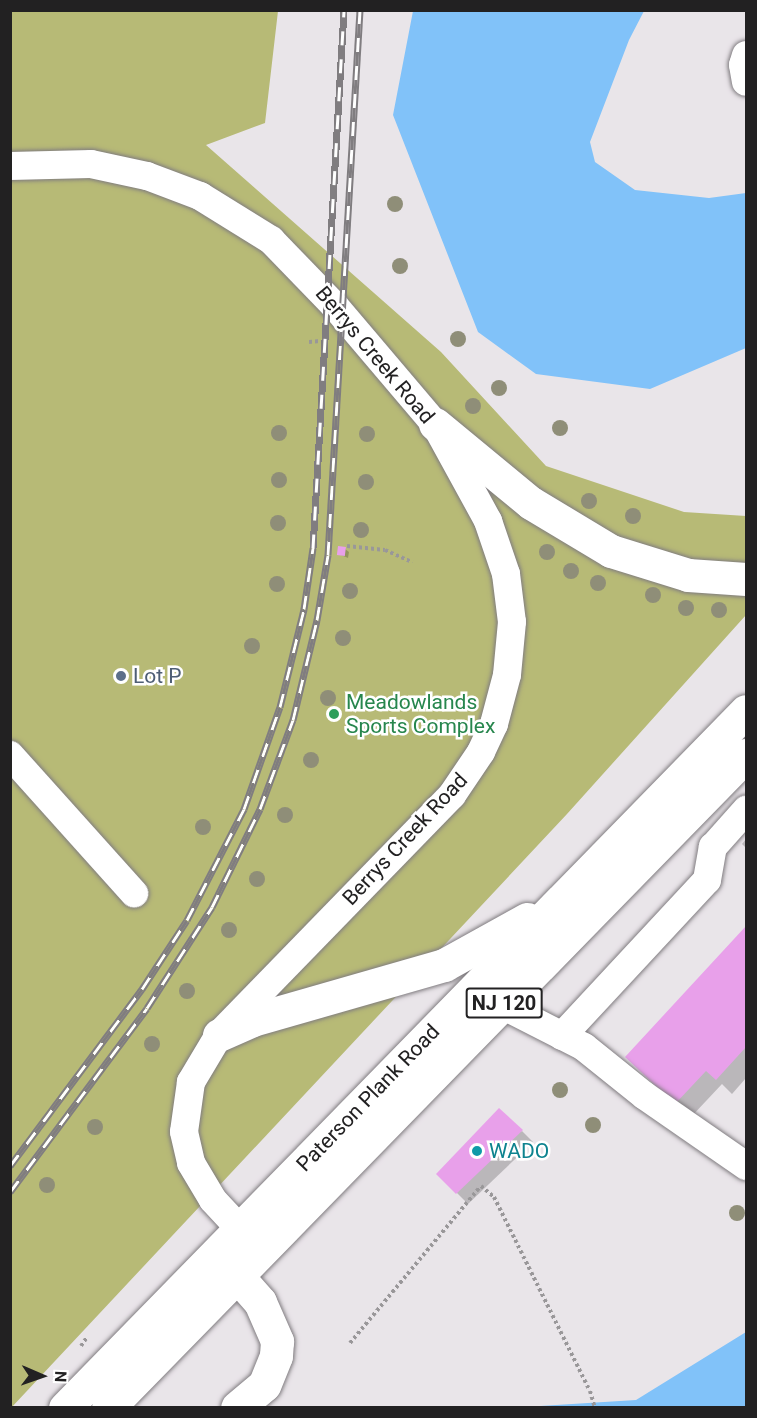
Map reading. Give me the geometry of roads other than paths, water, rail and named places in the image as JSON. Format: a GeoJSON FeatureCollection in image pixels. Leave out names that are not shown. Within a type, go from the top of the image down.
{"type":"FeatureCollection","features":[{"type":"Feature","properties":{"kind":"main road"},"geometry":{"type":"LineString","coordinates":[[435,424],[531,503],[611,551],[688,575],[747,579]]}},
{"type":"Feature","properties":{"kind":"main road","name":"Paterson Plank Road"},"geometry":{"type":"LineString","coordinates":[[251,1241],[567,895],[747,711]]}},
{"type":"Feature","properties":{"kind":"main road","name":"Paterson Plank Road"},"geometry":{"type":"LineString","coordinates":[[65,1407],[227,1264],[502,1005],[747,755]]}},
{"type":"Feature","properties":{"kind":"main road"},"geometry":{"type":"LineString","coordinates":[[219,1035],[252,1020],[444,965],[567,895]]}},
{"type":"Feature","properties":{"kind":"main road"},"geometry":{"type":"LineString","coordinates":[[227,1264],[269,1315],[277,1341],[276,1356],[264,1385],[237,1407]]}},
{"type":"Feature","properties":{"kind":"main road","name":"Paterson Plank Road"},"geometry":{"type":"LineString","coordinates":[[108,1407],[227,1264]]}},
{"type":"Feature","properties":{"kind":"street"},"geometry":{"type":"LineString","coordinates":[[747,55],[742,64],[747,82]]}},
{"type":"Feature","properties":{"kind":"street","name":"Berrys Creek Road"},"geometry":{"type":"LineString","coordinates":[[10,166],[64,163],[119,169],[174,185],[225,209],[293,260],[435,424],[488,521],[506,574],[511,649],[494,724],[452,795],[219,1035],[191,1082],[184,1132],[197,1176],[251,1241]]}},
{"type":"Feature","properties":{"kind":"street"},"geometry":{"type":"LineString","coordinates":[[10,755],[134,893]]}},
{"type":"Feature","properties":{"kind":"street"},"geometry":{"type":"LineString","coordinates":[[562,1036],[707,880],[713,847],[747,810]]}},
{"type":"Feature","properties":{"kind":"street"},"geometry":{"type":"LineString","coordinates":[[502,1005],[584,1047],[645,1096],[747,1166]]}},
{"type":"Feature","properties":{"kind":"water"},"geometry":{"type":"Polygon","coordinates":[[[413,11],[644,11],[629,40],[590,142],[595,162],[635,190],[709,198],[746,193],[746,348],[650,389],[536,374],[478,332],[393,115],[413,11]]]}},
{"type":"Feature","properties":{"kind":"water"},"geometry":{"type":"Polygon","coordinates":[[[746,1332],[746,1407],[524,1407],[636,1400],[746,1332]]]}},
{"type":"Feature","properties":{"kind":"railway"},"geometry":{"type":"LineString","coordinates":[[10,1166],[142,989],[187,920],[244,809],[280,707],[304,609],[313,548],[344,10]]}},
{"type":"Feature","properties":{"kind":"railway"},"geometry":{"type":"LineString","coordinates":[[10,1192],[147,1008],[212,907],[260,809],[293,720],[317,620],[328,555],[360,10]]}},
{"type":"Feature","properties":{"kind":"place","name":"Lot P"},"geometry":{"type":"Point","coordinates":[121,676]}},
{"type":"Feature","properties":{"kind":"place","name":"Meadowlands Sports Complex"},"geometry":{"type":"Point","coordinates":[334,714]}},
{"type":"Feature","properties":{"kind":"place","name":"WADO"},"geometry":{"type":"Point","coordinates":[477,1151]}}]}
